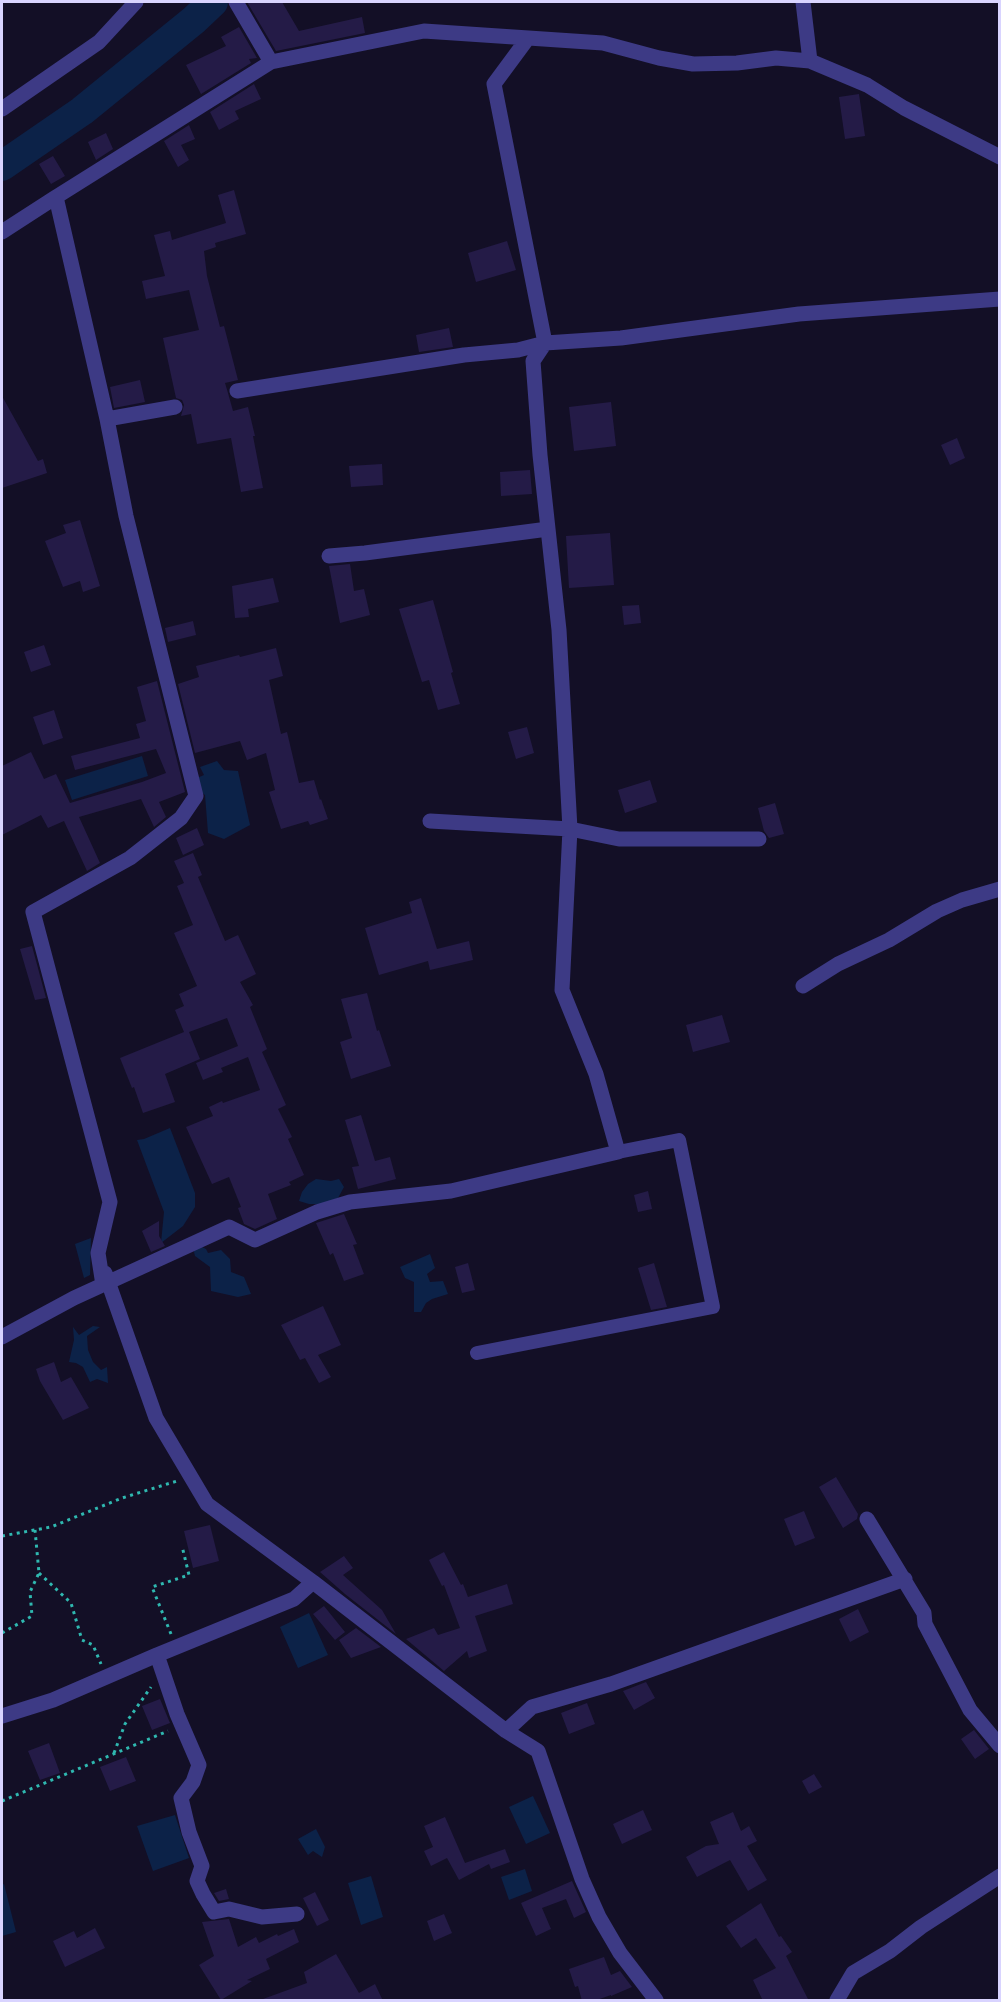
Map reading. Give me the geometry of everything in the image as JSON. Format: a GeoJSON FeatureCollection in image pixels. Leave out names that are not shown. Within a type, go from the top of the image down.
{"type":"FeatureCollection","features":[{"type":"Feature","properties":{"kind":"street"},"geometry":{"type":"LineString","coordinates":[[2,109],[99,42],[136,2]]}},
{"type":"Feature","properties":{"kind":"street"},"geometry":{"type":"LineString","coordinates":[[236,2],[272,62]]}},
{"type":"Feature","properties":{"kind":"street"},"geometry":{"type":"LineString","coordinates":[[803,2],[810,61]]}},
{"type":"Feature","properties":{"kind":"street"},"geometry":{"type":"LineString","coordinates":[[2,232],[272,62],[424,32],[603,43],[659,58],[693,64],[737,63],[776,58],[810,61],[867,85],[904,108],[999,157]]}},
{"type":"Feature","properties":{"kind":"street"},"geometry":{"type":"LineString","coordinates":[[528,38],[494,84],[545,344],[533,361],[559,630],[570,829],[562,990],[596,1074],[618,1152]]}},
{"type":"Feature","properties":{"kind":"street"},"geometry":{"type":"LineString","coordinates":[[56,196],[107,419],[126,516],[196,796],[181,818],[130,858],[33,912],[110,1202],[98,1252],[106,1283],[156,1418],[207,1504],[313,1582],[506,1731],[538,1751],[582,1879],[599,1917],[620,1953],[656,2001]]}},
{"type":"Feature","properties":{"kind":"street"},"geometry":{"type":"LineString","coordinates":[[237,391],[464,355],[518,350],[545,344],[621,338],[799,314],[999,299]]}},
{"type":"Feature","properties":{"kind":"street"},"geometry":{"type":"LineString","coordinates":[[107,419],[175,407]]}},
{"type":"Feature","properties":{"kind":"street"},"geometry":{"type":"LineString","coordinates":[[328,556],[548,529]]}},
{"type":"Feature","properties":{"kind":"street"},"geometry":{"type":"LineString","coordinates":[[430,821],[570,829],[618,839],[759,839]]}},
{"type":"Feature","properties":{"kind":"street"},"geometry":{"type":"LineString","coordinates":[[803,986],[838,964],[890,940],[938,911],[962,900],[999,889]]}},
{"type":"Feature","properties":{"kind":"street"},"geometry":{"type":"LineString","coordinates":[[2,1337],[74,1298],[229,1227],[255,1240],[317,1212],[350,1202],[451,1191],[679,1140],[713,1307],[477,1353]]}},
{"type":"Feature","properties":{"kind":"street"},"geometry":{"type":"LineString","coordinates":[[867,1519],[924,1613],[925,1624],[970,1710],[999,1746]]}},
{"type":"Feature","properties":{"kind":"street"},"geometry":{"type":"LineString","coordinates":[[506,1731],[532,1707],[611,1684],[905,1579]]}},
{"type":"Feature","properties":{"kind":"street"},"geometry":{"type":"LineString","coordinates":[[2,1716],[52,1700],[294,1599],[313,1582]]}},
{"type":"Feature","properties":{"kind":"street"},"geometry":{"type":"LineString","coordinates":[[157,1655],[177,1714],[199,1765],[193,1782],[181,1798],[189,1833],[202,1866],[196,1881],[203,1894],[214,1912],[229,1909],[262,1917],[297,1914]]}},
{"type":"Feature","properties":{"kind":"street"},"geometry":{"type":"LineString","coordinates":[[837,2001],[853,1973],[890,1951],[931,1920],[999,1876]]}},
{"type":"Feature","properties":{"kind":"path"},"geometry":{"type":"LineString","coordinates":[[2,1536],[51,1527],[122,1498],[190,1475]]}},
{"type":"Feature","properties":{"kind":"path"},"geometry":{"type":"LineString","coordinates":[[2,1633],[32,1616],[30,1592],[39,1573],[35,1530]]}},
{"type":"Feature","properties":{"kind":"path"},"geometry":{"type":"LineString","coordinates":[[176,1647],[152,1587],[189,1575],[182,1546]]}},
{"type":"Feature","properties":{"kind":"path"},"geometry":{"type":"LineString","coordinates":[[39,1573],[70,1603],[81,1640],[93,1645],[106,1677]]}},
{"type":"Feature","properties":{"kind":"path"},"geometry":{"type":"LineString","coordinates":[[114,1753],[125,1724],[163,1673]]}},
{"type":"Feature","properties":{"kind":"path"},"geometry":{"type":"LineString","coordinates":[[2,1801],[175,1728],[177,1714]]}},
{"type":"Feature","properties":{"kind":"water"},"geometry":{"type":"Polygon","coordinates":[[[142,756],[148,776],[72,800],[65,780],[142,756]]]}},
{"type":"Feature","properties":{"kind":"water"},"geometry":{"type":"Polygon","coordinates":[[[217,761],[224,770],[238,771],[250,825],[224,839],[208,833],[205,795],[201,792],[197,778],[204,775],[200,767],[217,761]]]}},
{"type":"Feature","properties":{"kind":"water"},"geometry":{"type":"Polygon","coordinates":[[[170,1128],[195,1193],[195,1207],[183,1226],[161,1243],[164,1212],[137,1140],[170,1128]]]}},
{"type":"Feature","properties":{"kind":"water"},"geometry":{"type":"Polygon","coordinates":[[[316,1179],[331,1181],[339,1179],[344,1187],[338,1198],[324,1204],[299,1201],[308,1184],[316,1179]]]}},
{"type":"Feature","properties":{"kind":"water"},"geometry":{"type":"Polygon","coordinates":[[[91,1238],[90,1275],[84,1278],[75,1244],[91,1238]]]}},
{"type":"Feature","properties":{"kind":"water"},"geometry":{"type":"Polygon","coordinates":[[[200,1246],[208,1253],[221,1250],[230,1259],[231,1272],[244,1277],[251,1294],[238,1297],[211,1291],[210,1267],[195,1256],[193,1248],[200,1246]]]}},
{"type":"Feature","properties":{"kind":"water"},"geometry":{"type":"Polygon","coordinates":[[[430,1254],[435,1268],[427,1274],[430,1282],[443,1281],[448,1294],[426,1303],[421,1312],[414,1312],[414,1282],[405,1278],[400,1267],[430,1254]]]}},
{"type":"Feature","properties":{"kind":"water"},"geometry":{"type":"Polygon","coordinates":[[[93,1326],[100,1327],[87,1336],[88,1350],[93,1362],[101,1370],[107,1367],[108,1383],[97,1379],[90,1382],[83,1367],[69,1362],[74,1340],[73,1327],[79,1335],[93,1326]]]}},
{"type":"Feature","properties":{"kind":"water"},"geometry":{"type":"Polygon","coordinates":[[[309,1613],[328,1655],[298,1668],[280,1627],[309,1613]]]}},
{"type":"Feature","properties":{"kind":"water"},"geometry":{"type":"Polygon","coordinates":[[[533,1796],[550,1833],[526,1844],[509,1807],[533,1796]]]}},
{"type":"Feature","properties":{"kind":"water"},"geometry":{"type":"Polygon","coordinates":[[[175,1815],[189,1858],[153,1871],[137,1826],[175,1815]]]}},
{"type":"Feature","properties":{"kind":"water"},"geometry":{"type":"Polygon","coordinates":[[[316,1829],[325,1847],[322,1857],[313,1851],[308,1855],[298,1839],[316,1829]]]}},
{"type":"Feature","properties":{"kind":"water"},"geometry":{"type":"Polygon","coordinates":[[[525,1869],[532,1891],[509,1900],[501,1877],[525,1869]]]}},
{"type":"Feature","properties":{"kind":"water"},"geometry":{"type":"Polygon","coordinates":[[[371,1876],[383,1917],[361,1925],[348,1883],[371,1876]]]}},
{"type":"Feature","properties":{"kind":"water"},"geometry":{"type":"Polygon","coordinates":[[[4,1884],[16,1932],[2,1936],[2,1885],[4,1884]]]}},
{"type":"Feature","properties":{"kind":"building"},"geometry":{"type":"Polygon","coordinates":[[[247,2],[282,2],[299,31],[362,17],[365,33],[276,51],[247,2]]]}},
{"type":"Feature","properties":{"kind":"building"},"geometry":{"type":"Polygon","coordinates":[[[239,27],[257,58],[249,59],[251,63],[201,94],[186,65],[226,46],[221,37],[239,27]]]}},
{"type":"Feature","properties":{"kind":"building"},"geometry":{"type":"Polygon","coordinates":[[[254,84],[261,99],[235,111],[239,119],[219,130],[210,112],[254,84]]]}},
{"type":"Feature","properties":{"kind":"building"},"geometry":{"type":"Polygon","coordinates":[[[859,94],[865,136],[845,139],[839,97],[859,94]]]}},
{"type":"Feature","properties":{"kind":"building"},"geometry":{"type":"Polygon","coordinates":[[[189,125],[195,139],[181,145],[189,160],[178,167],[164,141],[189,125]]]}},
{"type":"Feature","properties":{"kind":"building"},"geometry":{"type":"Polygon","coordinates":[[[106,133],[113,149],[96,160],[88,142],[106,133]]]}},
{"type":"Feature","properties":{"kind":"building"},"geometry":{"type":"Polygon","coordinates":[[[53,156],[65,176],[51,184],[39,164],[53,156]]]}},
{"type":"Feature","properties":{"kind":"building"},"geometry":{"type":"Polygon","coordinates":[[[234,190],[246,234],[215,243],[216,247],[204,251],[207,276],[220,327],[224,326],[238,380],[225,383],[233,411],[248,407],[263,488],[241,492],[231,438],[197,444],[191,414],[181,416],[184,405],[182,400],[176,398],[163,338],[199,330],[189,290],[146,299],[142,281],[165,276],[154,235],[170,231],[172,240],[226,223],[218,195],[234,190]]]}},
{"type":"Feature","properties":{"kind":"building"},"geometry":{"type":"Polygon","coordinates":[[[507,241],[516,270],[476,282],[468,253],[507,241]]]}},
{"type":"Feature","properties":{"kind":"building"},"geometry":{"type":"Polygon","coordinates":[[[449,328],[453,347],[419,352],[416,335],[449,328]]]}},
{"type":"Feature","properties":{"kind":"building"},"geometry":{"type":"Polygon","coordinates":[[[140,380],[145,402],[114,408],[110,387],[140,380]]]}},
{"type":"Feature","properties":{"kind":"building"},"geometry":{"type":"Polygon","coordinates":[[[2,396],[38,461],[43,459],[47,473],[2,488],[2,396]]]}},
{"type":"Feature","properties":{"kind":"building"},"geometry":{"type":"Polygon","coordinates":[[[611,402],[616,446],[574,451],[569,407],[611,402]]]}},
{"type":"Feature","properties":{"kind":"building"},"geometry":{"type":"Polygon","coordinates":[[[957,438],[965,458],[950,465],[941,445],[957,438]]]}},
{"type":"Feature","properties":{"kind":"building"},"geometry":{"type":"Polygon","coordinates":[[[382,464],[383,485],[351,487],[349,466],[382,464]]]}},
{"type":"Feature","properties":{"kind":"building"},"geometry":{"type":"Polygon","coordinates":[[[530,470],[532,494],[501,496],[500,472],[530,470]]]}},
{"type":"Feature","properties":{"kind":"building"},"geometry":{"type":"Polygon","coordinates":[[[80,520],[100,586],[83,592],[80,581],[63,587],[45,541],[66,533],[63,525],[80,520]]]}},
{"type":"Feature","properties":{"kind":"building"},"geometry":{"type":"Polygon","coordinates":[[[610,533],[614,585],[569,588],[566,536],[610,533]]]}},
{"type":"Feature","properties":{"kind":"building"},"geometry":{"type":"Polygon","coordinates":[[[350,564],[354,591],[364,589],[370,615],[340,623],[329,566],[350,564]]]}},
{"type":"Feature","properties":{"kind":"building"},"geometry":{"type":"Polygon","coordinates":[[[273,578],[279,602],[248,609],[249,617],[235,618],[232,586],[273,578]]]}},
{"type":"Feature","properties":{"kind":"building"},"geometry":{"type":"Polygon","coordinates":[[[433,600],[460,704],[438,710],[429,680],[422,682],[399,609],[433,600]]]}},
{"type":"Feature","properties":{"kind":"building"},"geometry":{"type":"Polygon","coordinates":[[[639,605],[641,623],[624,625],[622,606],[639,605]]]}},
{"type":"Feature","properties":{"kind":"building"},"geometry":{"type":"Polygon","coordinates":[[[193,621],[196,635],[168,642],[165,628],[193,621]]]}},
{"type":"Feature","properties":{"kind":"building"},"geometry":{"type":"Polygon","coordinates":[[[44,645],[51,665],[31,672],[24,652],[44,645]]]}},
{"type":"Feature","properties":{"kind":"building"},"geometry":{"type":"Polygon","coordinates":[[[276,648],[283,676],[269,680],[281,734],[287,732],[299,783],[314,780],[328,819],[310,825],[308,821],[281,829],[269,792],[275,790],[266,753],[247,760],[240,741],[195,753],[178,684],[199,677],[196,666],[276,648]]]}},
{"type":"Feature","properties":{"kind":"building"},"geometry":{"type":"Polygon","coordinates":[[[157,681],[185,792],[159,802],[166,817],[154,827],[141,799],[79,817],[100,863],[87,871],[64,821],[48,828],[41,815],[2,835],[2,766],[31,752],[44,779],[56,774],[70,803],[166,773],[156,749],[75,770],[71,756],[140,738],[136,724],[146,721],[137,687],[157,681]]]}},
{"type":"Feature","properties":{"kind":"building"},"geometry":{"type":"Polygon","coordinates":[[[54,710],[63,738],[43,745],[33,717],[54,710]]]}},
{"type":"Feature","properties":{"kind":"building"},"geometry":{"type":"Polygon","coordinates":[[[527,727],[534,753],[516,759],[508,732],[527,727]]]}},
{"type":"Feature","properties":{"kind":"building"},"geometry":{"type":"Polygon","coordinates":[[[650,780],[657,802],[625,813],[618,790],[650,780]]]}},
{"type":"Feature","properties":{"kind":"building"},"geometry":{"type":"Polygon","coordinates":[[[775,803],[784,834],[769,838],[764,831],[758,808],[775,803]]]}},
{"type":"Feature","properties":{"kind":"building"},"geometry":{"type":"Polygon","coordinates":[[[197,828],[204,845],[183,855],[176,838],[197,828]]]}},
{"type":"Feature","properties":{"kind":"building"},"geometry":{"type":"Polygon","coordinates":[[[193,853],[202,875],[198,877],[225,941],[238,935],[256,974],[240,982],[253,1005],[250,1007],[267,1049],[262,1052],[286,1105],[278,1109],[292,1137],[288,1139],[304,1175],[289,1182],[291,1185],[268,1194],[277,1219],[255,1229],[244,1224],[238,1208],[241,1207],[229,1177],[212,1184],[186,1127],[213,1116],[209,1107],[260,1090],[248,1057],[221,1068],[223,1072],[203,1080],[196,1063],[238,1046],[227,1018],[189,1032],[200,1059],[165,1074],[175,1102],[143,1113],[120,1058],[184,1032],[175,1010],[184,1006],[179,994],[197,986],[174,933],[193,925],[177,886],[184,883],[174,861],[193,853]]]}},
{"type":"Feature","properties":{"kind":"building"},"geometry":{"type":"Polygon","coordinates":[[[421,898],[437,949],[469,941],[473,960],[430,970],[428,961],[379,975],[365,928],[412,913],[409,902],[421,898]]]}},
{"type":"Feature","properties":{"kind":"building"},"geometry":{"type":"Polygon","coordinates":[[[32,946],[46,998],[35,1000],[20,949],[32,946]]]}},
{"type":"Feature","properties":{"kind":"building"},"geometry":{"type":"Polygon","coordinates":[[[367,993],[377,1031],[379,1030],[391,1066],[351,1079],[340,1042],[352,1038],[341,999],[367,993]]]}},
{"type":"Feature","properties":{"kind":"building"},"geometry":{"type":"Polygon","coordinates":[[[722,1015],[730,1042],[693,1052],[686,1025],[722,1015]]]}},
{"type":"Feature","properties":{"kind":"building"},"geometry":{"type":"Polygon","coordinates":[[[361,1115],[375,1161],[390,1157],[396,1179],[358,1189],[352,1167],[359,1166],[345,1120],[361,1115]]]}},
{"type":"Feature","properties":{"kind":"building"},"geometry":{"type":"Polygon","coordinates":[[[648,1191],[652,1209],[638,1212],[634,1195],[648,1191]]]}},
{"type":"Feature","properties":{"kind":"building"},"geometry":{"type":"Polygon","coordinates":[[[344,1214],[357,1244],[353,1245],[364,1274],[344,1281],[333,1253],[330,1255],[316,1223],[344,1214]]]}},
{"type":"Feature","properties":{"kind":"building"},"geometry":{"type":"Polygon","coordinates":[[[159,1221],[159,1236],[165,1246],[151,1252],[142,1231],[159,1221]]]}},
{"type":"Feature","properties":{"kind":"building"},"geometry":{"type":"Polygon","coordinates":[[[468,1263],[475,1290],[462,1293],[455,1267],[468,1263]]]}},
{"type":"Feature","properties":{"kind":"building"},"geometry":{"type":"Polygon","coordinates":[[[654,1263],[667,1307],[651,1310],[638,1268],[654,1263]]]}},
{"type":"Feature","properties":{"kind":"building"},"geometry":{"type":"Polygon","coordinates":[[[323,1306],[341,1345],[318,1355],[331,1377],[319,1383],[305,1358],[300,1360],[281,1325],[323,1306]]]}},
{"type":"Feature","properties":{"kind":"building"},"geometry":{"type":"Polygon","coordinates":[[[54,1362],[61,1382],[71,1377],[89,1408],[63,1420],[40,1381],[36,1369],[54,1362]]]}},
{"type":"Feature","properties":{"kind":"building"},"geometry":{"type":"Polygon","coordinates":[[[836,1477],[858,1514],[857,1519],[843,1528],[819,1487],[836,1477]]]}},
{"type":"Feature","properties":{"kind":"building"},"geometry":{"type":"Polygon","coordinates":[[[804,1511],[815,1538],[795,1546],[784,1519],[804,1511]]]}},
{"type":"Feature","properties":{"kind":"building"},"geometry":{"type":"Polygon","coordinates":[[[210,1525],[219,1561],[193,1568],[184,1531],[210,1525]]]}},
{"type":"Feature","properties":{"kind":"building"},"geometry":{"type":"Polygon","coordinates":[[[444,1552],[468,1597],[507,1584],[513,1604],[475,1616],[487,1651],[469,1658],[467,1651],[444,1671],[406,1639],[434,1628],[438,1635],[460,1628],[444,1585],[442,1586],[429,1560],[444,1552]]]}},
{"type":"Feature","properties":{"kind":"building"},"geometry":{"type":"Polygon","coordinates":[[[344,1556],[353,1568],[343,1575],[382,1610],[396,1634],[320,1572],[344,1556]]]}},
{"type":"Feature","properties":{"kind":"building"},"geometry":{"type":"Polygon","coordinates":[[[324,1606],[345,1632],[335,1640],[313,1614],[324,1606]]]}},
{"type":"Feature","properties":{"kind":"building"},"geometry":{"type":"Polygon","coordinates":[[[858,1609],[869,1632],[850,1642],[839,1619],[858,1609]]]}},
{"type":"Feature","properties":{"kind":"building"},"geometry":{"type":"Polygon","coordinates":[[[356,1628],[381,1647],[351,1658],[339,1640],[356,1628]]]}},
{"type":"Feature","properties":{"kind":"building"},"geometry":{"type":"Polygon","coordinates":[[[646,1682],[655,1698],[634,1710],[623,1691],[646,1682]]]}},
{"type":"Feature","properties":{"kind":"building"},"geometry":{"type":"Polygon","coordinates":[[[160,1699],[170,1723],[152,1730],[142,1706],[160,1699]]]}},
{"type":"Feature","properties":{"kind":"building"},"geometry":{"type":"Polygon","coordinates":[[[587,1703],[595,1724],[569,1734],[561,1713],[587,1703]]]}},
{"type":"Feature","properties":{"kind":"building"},"geometry":{"type":"Polygon","coordinates":[[[974,1730],[989,1749],[975,1759],[961,1739],[974,1730]]]}},
{"type":"Feature","properties":{"kind":"building"},"geometry":{"type":"Polygon","coordinates":[[[49,1743],[60,1773],[40,1780],[28,1751],[49,1743]]]}},
{"type":"Feature","properties":{"kind":"building"},"geometry":{"type":"Polygon","coordinates":[[[126,1757],[136,1781],[110,1791],[100,1767],[126,1757]]]}},
{"type":"Feature","properties":{"kind":"building"},"geometry":{"type":"Polygon","coordinates":[[[814,1774],[822,1787],[809,1794],[802,1781],[814,1774]]]}},
{"type":"Feature","properties":{"kind":"building"},"geometry":{"type":"Polygon","coordinates":[[[643,1810],[652,1830],[622,1844],[613,1824],[643,1810]]]}},
{"type":"Feature","properties":{"kind":"building"},"geometry":{"type":"Polygon","coordinates":[[[733,1812],[741,1831],[749,1826],[757,1841],[747,1846],[767,1880],[748,1891],[730,1860],[697,1877],[686,1857],[706,1846],[719,1844],[710,1822],[733,1812]]]}},
{"type":"Feature","properties":{"kind":"building"},"geometry":{"type":"Polygon","coordinates":[[[445,1817],[465,1863],[505,1849],[510,1862],[491,1869],[489,1864],[459,1880],[447,1858],[431,1866],[424,1851],[433,1847],[424,1826],[445,1817]]]}},
{"type":"Feature","properties":{"kind":"building"},"geometry":{"type":"Polygon","coordinates":[[[572,1881],[586,1912],[574,1918],[566,1899],[542,1908],[551,1929],[536,1936],[521,1903],[572,1881]]]}},
{"type":"Feature","properties":{"kind":"building"},"geometry":{"type":"Polygon","coordinates":[[[226,1889],[229,1899],[219,1901],[214,1893],[226,1889]]]}},
{"type":"Feature","properties":{"kind":"building"},"geometry":{"type":"Polygon","coordinates":[[[315,1892],[329,1920],[317,1926],[303,1898],[315,1892]]]}},
{"type":"Feature","properties":{"kind":"building"},"geometry":{"type":"Polygon","coordinates":[[[761,1903],[779,1937],[781,1936],[792,1952],[786,1956],[809,2001],[763,2001],[753,1980],[776,1968],[756,1938],[741,1948],[726,1926],[761,1903]]]}},
{"type":"Feature","properties":{"kind":"building"},"geometry":{"type":"Polygon","coordinates":[[[444,1914],[452,1933],[434,1941],[427,1921],[444,1914]]]}},
{"type":"Feature","properties":{"kind":"building"},"geometry":{"type":"Polygon","coordinates":[[[229,1919],[238,1947],[256,1937],[259,1943],[294,1929],[299,1942],[266,1959],[270,1969],[247,1980],[252,1981],[221,2000],[199,1965],[214,1956],[202,1922],[229,1919]]]}},
{"type":"Feature","properties":{"kind":"building"},"geometry":{"type":"Polygon","coordinates":[[[95,1928],[105,1948],[65,1967],[53,1941],[74,1931],[77,1938],[95,1928]]]}},
{"type":"Feature","properties":{"kind":"building"},"geometry":{"type":"Polygon","coordinates":[[[336,1954],[359,1993],[375,1984],[383,2001],[263,2001],[263,1999],[307,1983],[304,1972],[336,1954]]]}},
{"type":"Feature","properties":{"kind":"building"},"geometry":{"type":"Polygon","coordinates":[[[604,1957],[611,1975],[620,1971],[632,1987],[594,2001],[582,2001],[578,1986],[575,1987],[569,1969],[604,1957]]]}},
{"type":"Feature","properties":{"kind":"waterway"},"geometry":{"type":"LineString","coordinates":[[2,166],[82,111],[213,2]]}}]}
